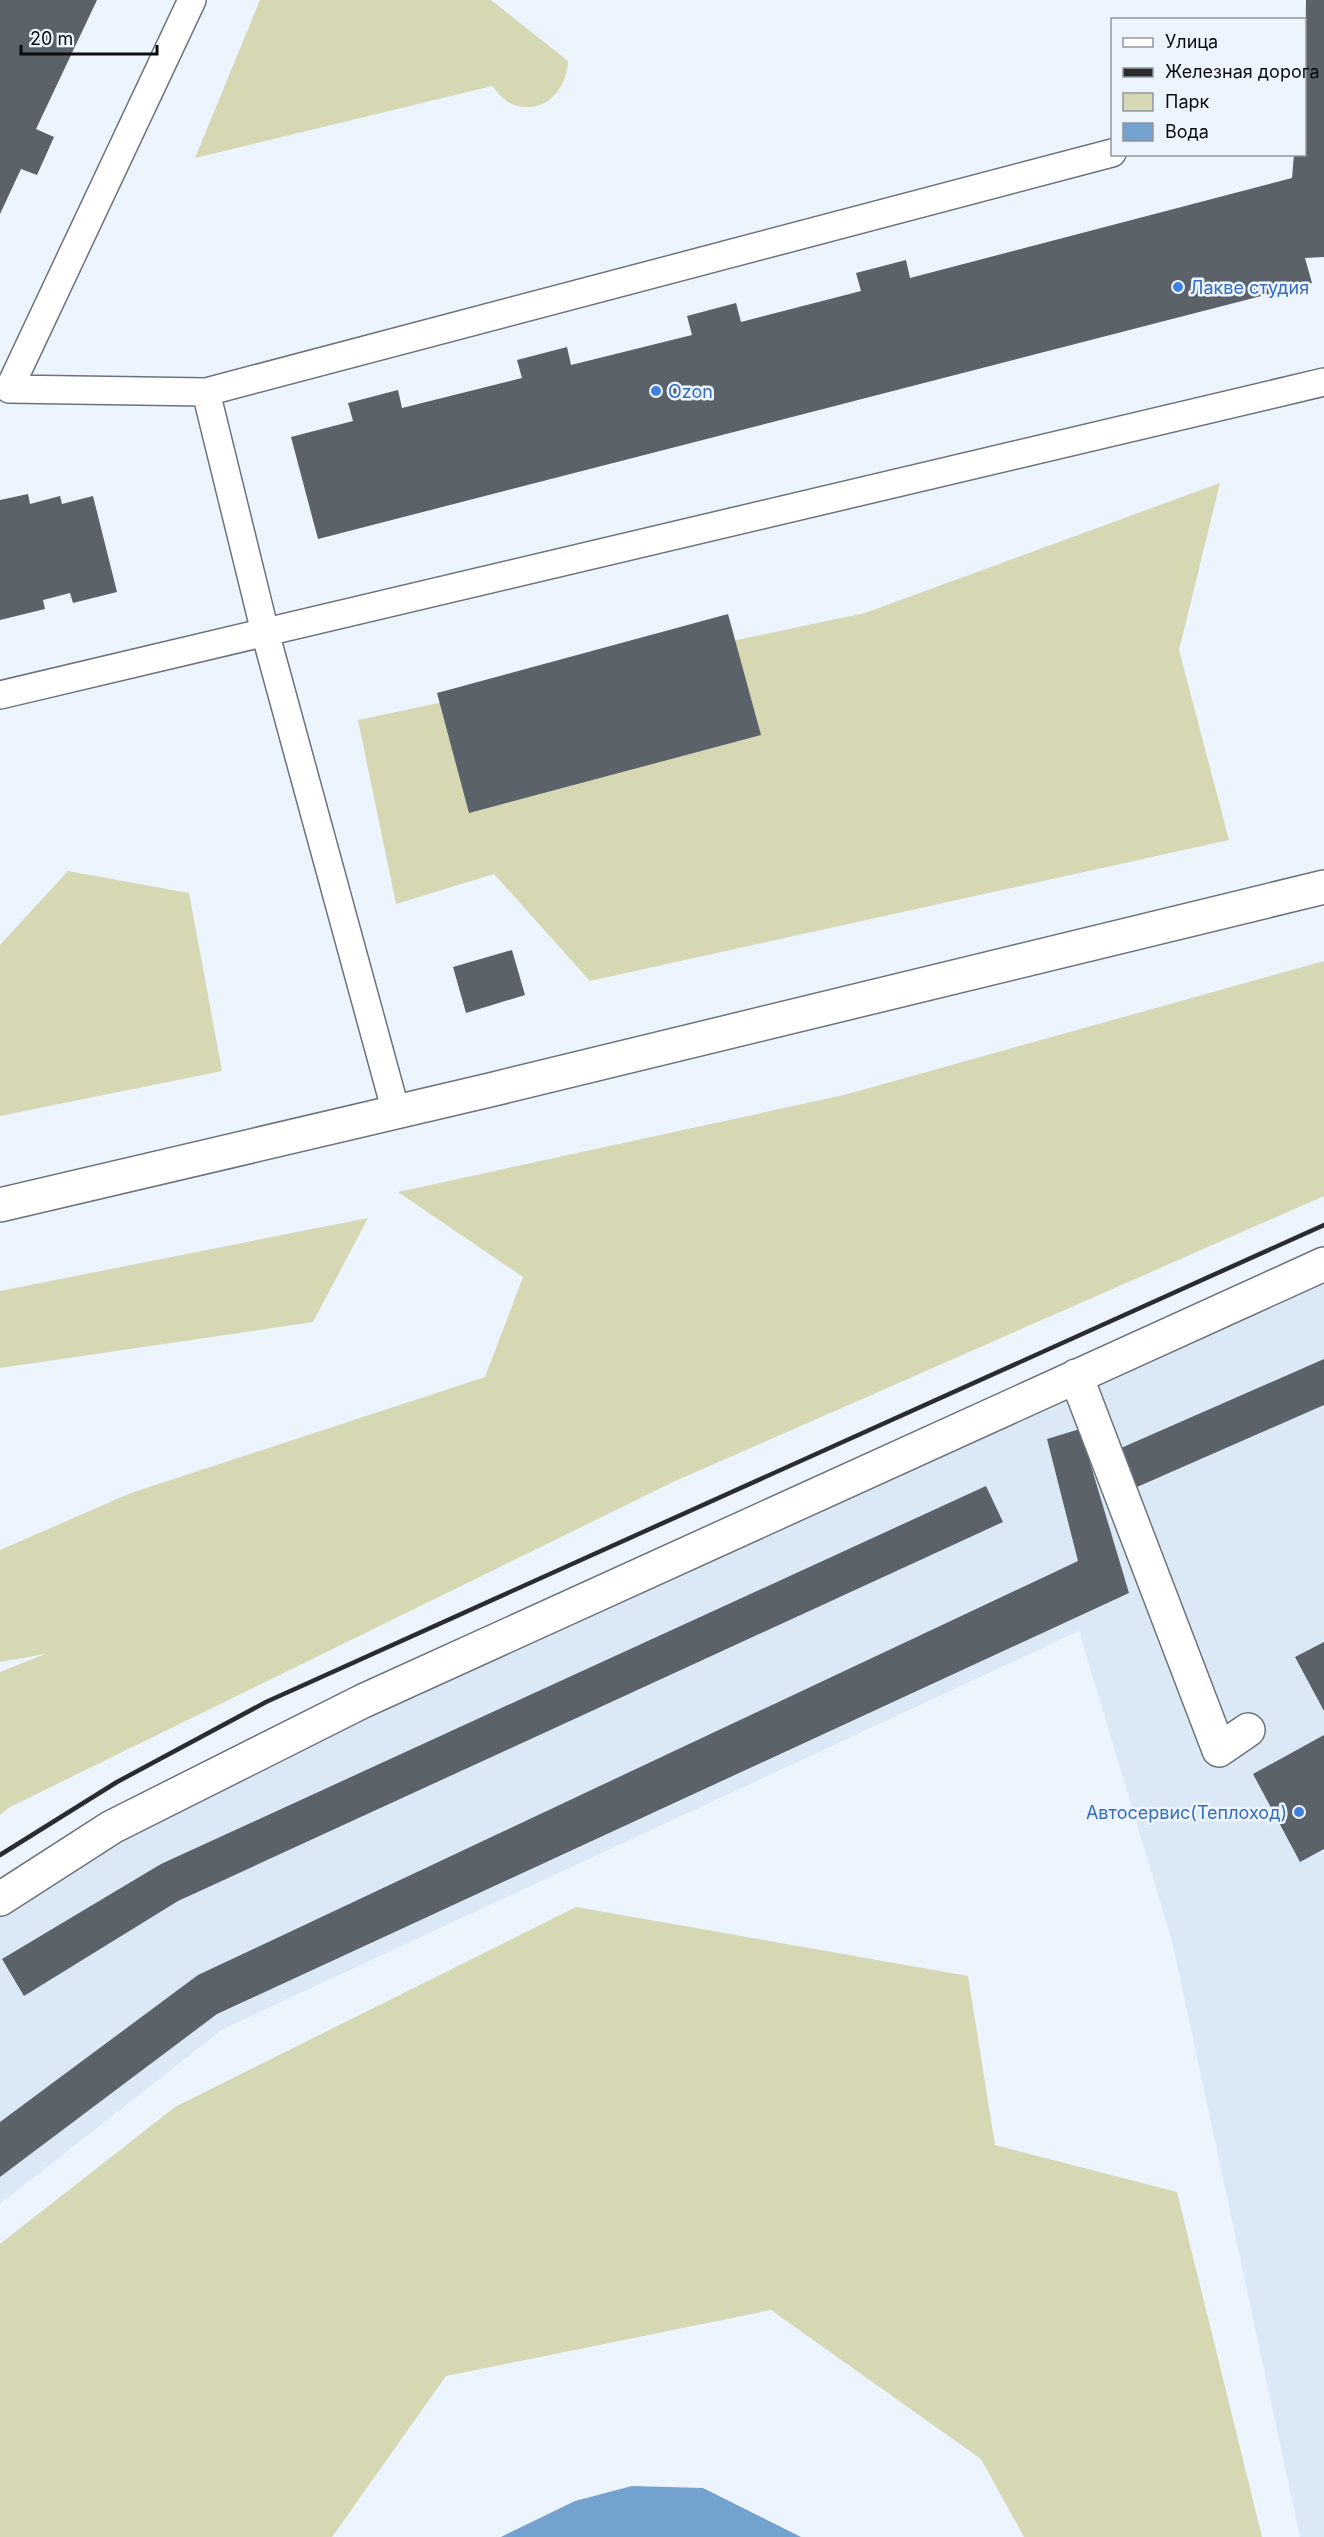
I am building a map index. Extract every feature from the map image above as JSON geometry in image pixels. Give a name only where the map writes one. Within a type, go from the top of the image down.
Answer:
[{"type":"street","points":[[0,1205],[396,1112],[1324,887]]},
{"type":"street","points":[[0,1899],[112,1827],[363,1701],[1324,1264]]},
{"type":"street","points":[[1076,1376],[1219,1750],[1248,1730]]},
{"type":"lane","points":[[192,0],[9,389],[206,393],[1111,154]]},
{"type":"lane","points":[[0,695],[1324,382]]},
{"type":"lane","points":[[206,393],[265,632],[396,1112]]},
{"type":"shaded area","points":[[1324,1264],[1324,2537],[1300,2537],[1172,1941],[1079,1631],[223,2029],[0,2204],[0,1899],[112,1827]]},
{"type":"green space","points":[[260,0],[491,0],[568,61],[567,71],[559,90],[544,103],[535,106],[514,105],[504,99],[492,86],[195,158]]},
{"type":"green space","points":[[1220,483],[1179,650],[1229,840],[590,981],[494,874],[396,904],[358,720],[865,613]]},
{"type":"green space","points":[[68,871],[189,893],[222,1071],[0,1116],[0,945]]},
{"type":"green space","points":[[1324,961],[1324,1196],[673,1482],[10,1807],[0,1815],[0,1672],[45,1654],[0,1662],[0,1550],[131,1493],[485,1377],[523,1277],[398,1192],[844,1095]]},
{"type":"green space","points":[[368,1218],[313,1322],[0,1368],[0,1291]]},
{"type":"green space","points":[[576,1907],[968,1976],[995,2145],[1177,2192],[1262,2537],[1024,2537],[981,2459],[771,2310],[446,2376],[332,2537],[0,2537],[0,2244],[175,2107]]},
{"type":"water","points":[[632,2486],[703,2488],[801,2537],[501,2537],[575,2501]]},
{"type":"building","points":[[0,0],[97,0],[36,129],[54,137],[37,175],[21,169],[0,214]]},
{"type":"building","points":[[1306,0],[1324,0],[1324,257],[1305,258],[1312,283],[318,539],[291,437],[353,421],[348,403],[398,390],[402,408],[522,378],[517,360],[567,347],[571,365],[692,335],[687,316],[736,303],[741,322],[861,291],[856,273],[906,260],[910,278],[1292,178],[1294,156],[1306,156]]},
{"type":"building","points":[[28,494],[30,504],[60,496],[62,504],[93,496],[117,592],[73,603],[70,593],[43,600],[45,609],[0,620],[0,500]]},
{"type":"building","points":[[728,614],[761,735],[469,813],[437,693]]},
{"type":"building","points":[[512,950],[525,995],[466,1013],[453,967]]},
{"type":"building","points":[[1324,1359],[1324,1405],[1137,1487],[1121,1448]]},
{"type":"building","points":[[1080,1429],[1129,1593],[217,2014],[0,2177],[0,2122],[198,1975],[1078,1561],[1047,1439]]},
{"type":"building","points":[[986,1486],[1003,1522],[178,1901],[24,1996],[2,1959],[161,1864]]},
{"type":"building","points":[[1324,1642],[1324,1711],[1295,1657]]},
{"type":"building","name":"Автосервис(Теплоход)","points":[[1324,1735],[1324,1849],[1300,1862],[1253,1774]]},
{"type":"railway","points":[[0,1855],[117,1782],[266,1702],[1324,1225]]},
{"type":"place","name":"Лакве студия","points":[[1178,287]]},
{"type":"place","name":"Ozon","points":[[656,391]]},
{"type":"place","name":"Автосервис(Теплоход)","points":[[1299,1812]]}]
